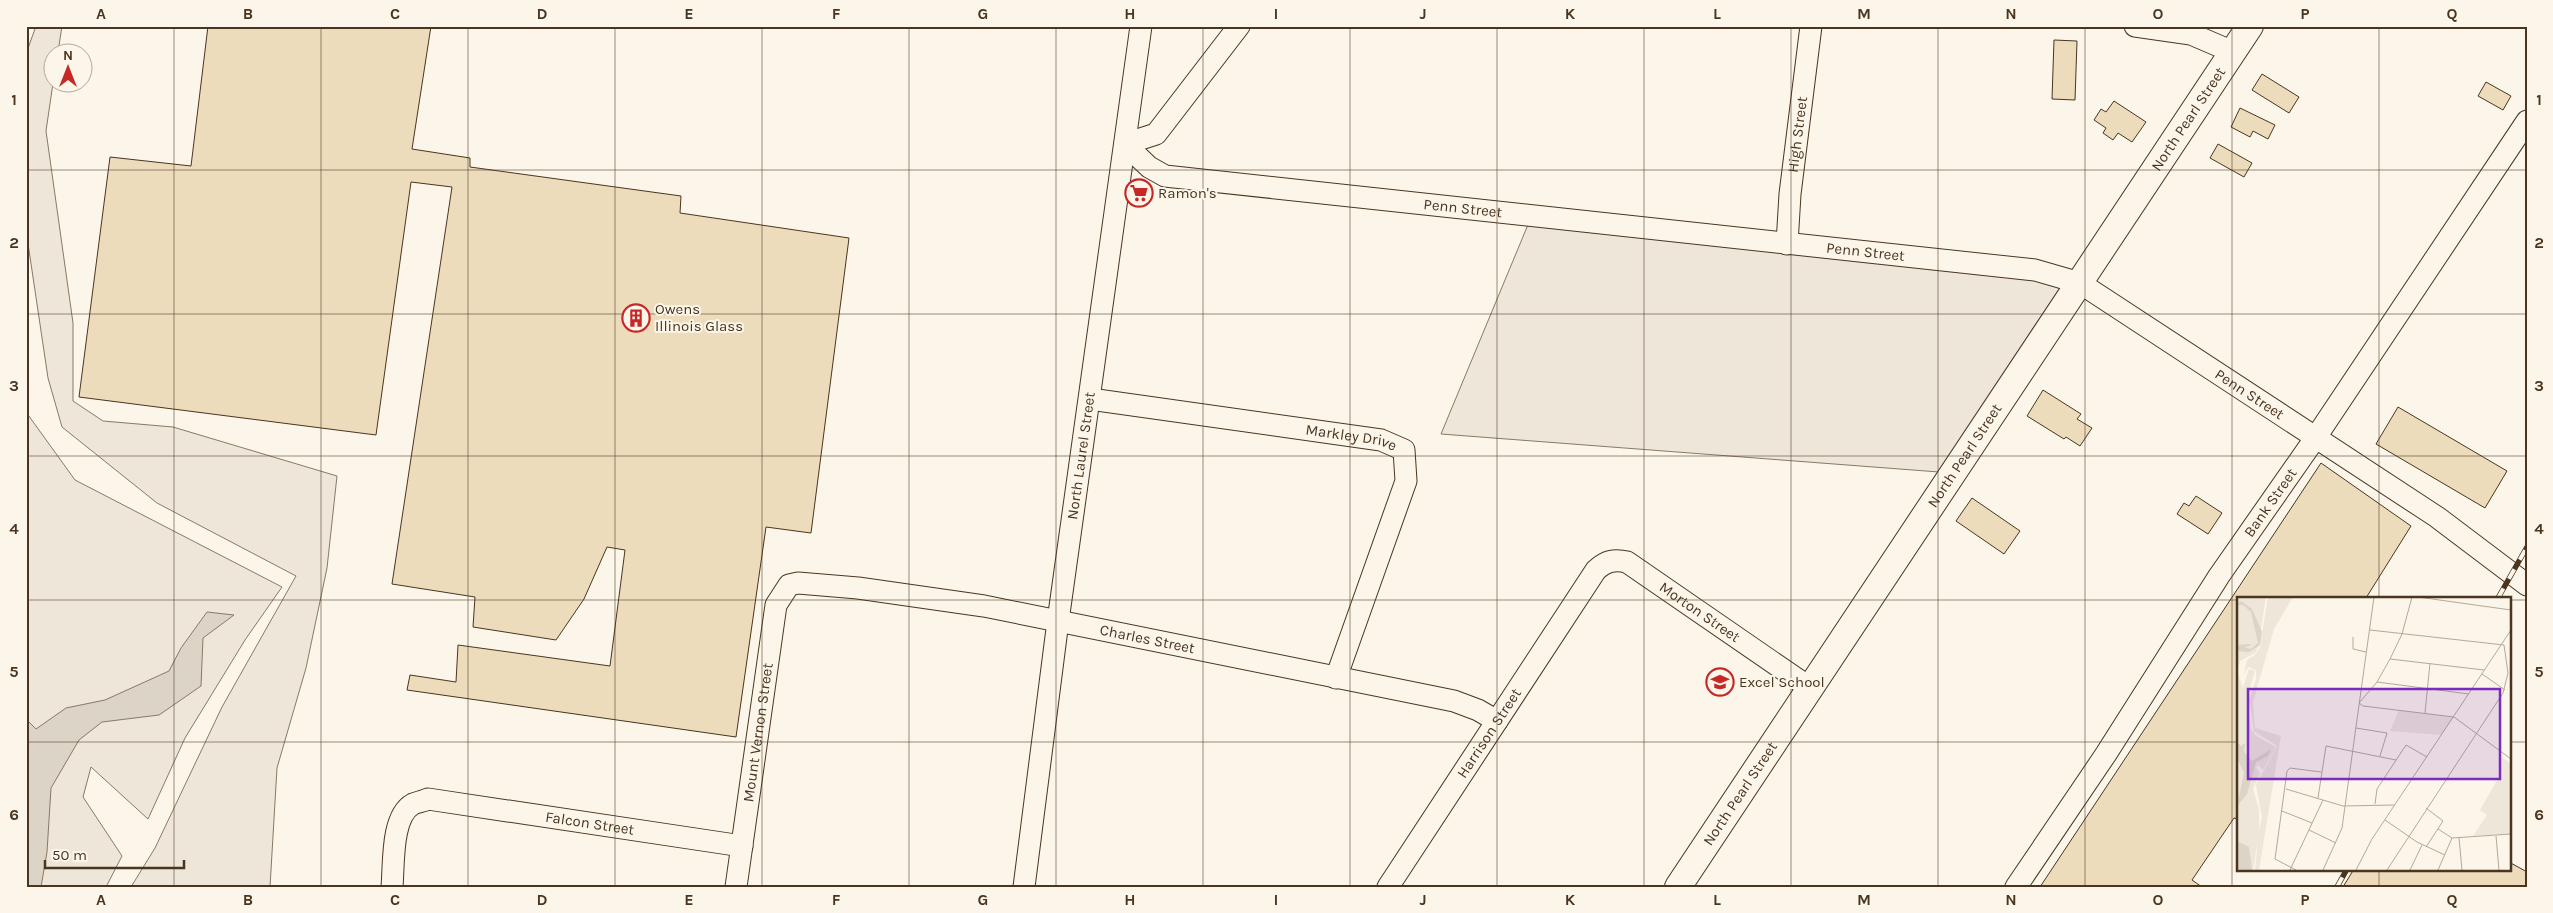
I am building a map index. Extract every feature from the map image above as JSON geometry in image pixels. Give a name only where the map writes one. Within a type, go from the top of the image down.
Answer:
[{"type":"main road","name":"North Pearl Street","points":[[1678,887],[2250,26]]},
{"type":"street","name":"North Laurel Street","points":[[1024,887],[1058,621],[1141,26]]},
{"type":"street","points":[[1125,144],[1156,134],[1199,82],[1239,26]]},
{"type":"street","name":"High Street","points":[[1787,244],[1790,194],[1811,26]]},
{"type":"street","points":[[2134,26],[2191,34],[2233,52]]},
{"type":"street","name":"Bank Street","points":[[2016,887],[2106,754],[2219,576],[2316,437],[2527,121]]},
{"type":"street","name":"Penn Street","points":[[1125,144],[1149,167],[1165,176],[2035,270],[2080,283],[2437,517],[2527,585]]},
{"type":"street","name":"Markley Drive","points":[[1090,400],[1381,440],[1404,450],[1406,481],[1336,678]]},
{"type":"street","name":"Morton Street","points":[[1590,580],[1605,562],[1617,560],[1628,562],[1810,688]]},
{"type":"street","name":"Harrison Street","points":[[1388,887],[1590,580]]},
{"type":"street","name":"Charles Street","points":[[793,584],[875,590],[984,606],[1454,701],[1478,710],[1497,721]]},
{"type":"street","name":"Mount Vernon Street","points":[[736,887],[776,605],[789,585],[793,584]]},
{"type":"street","name":"Falcon Street","points":[[392,887],[397,829],[402,815],[412,805],[428,799],[742,846]]},
{"type":"shaded area","points":[[36,26],[62,26],[60,42],[42,42],[42,92],[52,92],[46,131],[73,323],[73,401],[103,421],[173,427],[337,476],[327,568],[306,668],[277,768],[270,887],[131,887],[155,848],[222,707],[296,576],[157,503],[62,427],[48,378],[26,230],[26,54]]},
{"type":"shaded area","points":[[1532,215],[2080,283],[1952,473],[1441,434]]},
{"type":"shaded area","points":[[26,412],[75,480],[282,587],[245,640],[185,738],[148,819],[91,767],[83,797],[122,856],[106,887],[26,887]]},
{"type":"shaded area","points":[[207,612],[234,615],[203,638],[201,686],[159,715],[102,722],[79,740],[51,788],[47,852],[41,887],[26,887],[26,719],[36,729],[66,708],[105,700],[169,671],[181,648]]},
{"type":"building","name":"Owens Illinois Glass","points":[[208,26],[431,26],[412,149],[470,158],[470,167],[681,196],[680,213],[849,238],[811,533],[766,527],[736,737],[407,690],[410,675],[456,682],[458,645],[610,666],[625,550],[607,547],[584,599],[556,640],[473,627],[475,597],[392,584],[452,187],[411,182],[376,435],[79,397],[110,157],[191,166]]},
{"type":"building","points":[[2054,40],[2077,41],[2075,100],[2052,99]]},
{"type":"building","points":[[2262,74],[2299,97],[2289,113],[2252,90]]},
{"type":"building","points":[[2486,82],[2511,96],[2503,110],[2478,96]]},
{"type":"building","points":[[2114,101],[2146,122],[2132,142],[2118,133],[2113,140],[2103,133],[2106,128],[2094,120],[2101,109],[2106,112]]},
{"type":"building","points":[[2240,108],[2275,125],[2268,139],[2253,131],[2250,137],[2231,127]]},
{"type":"building","points":[[2218,144],[2252,163],[2244,177],[2210,158]]},
{"type":"building","points":[[2043,390],[2081,414],[2077,419],[2092,428],[2080,446],[2066,437],[2064,439],[2027,416]]},
{"type":"building","points":[[2398,407],[2507,471],[2485,508],[2376,444]]},
{"type":"building","points":[[2321,463],[2411,526],[2367,597],[2237,597],[2237,819],[2234,818],[2192,880],[2202,887],[2040,887]]},
{"type":"building","points":[[2196,496],[2222,513],[2208,534],[2177,514],[2184,503],[2189,506]]},
{"type":"building","points":[[1972,498],[2020,531],[2004,554],[1956,521]]},
{"type":"building","points":[[2510,863],[2527,872],[2527,887],[2343,887],[2353,870],[2510,870]]},
{"type":"railway","points":[[2499,597],[2527,547]]},
{"type":"railway","points":[[2337,887],[2346,870]]},
{"type":"place","name":"Ramon's","points":[[1139,193]]},
{"type":"place","name":"Owens Illinois Glass","points":[[636,318]]},
{"type":"place","name":"Excel School","points":[[1720,682]]}]
